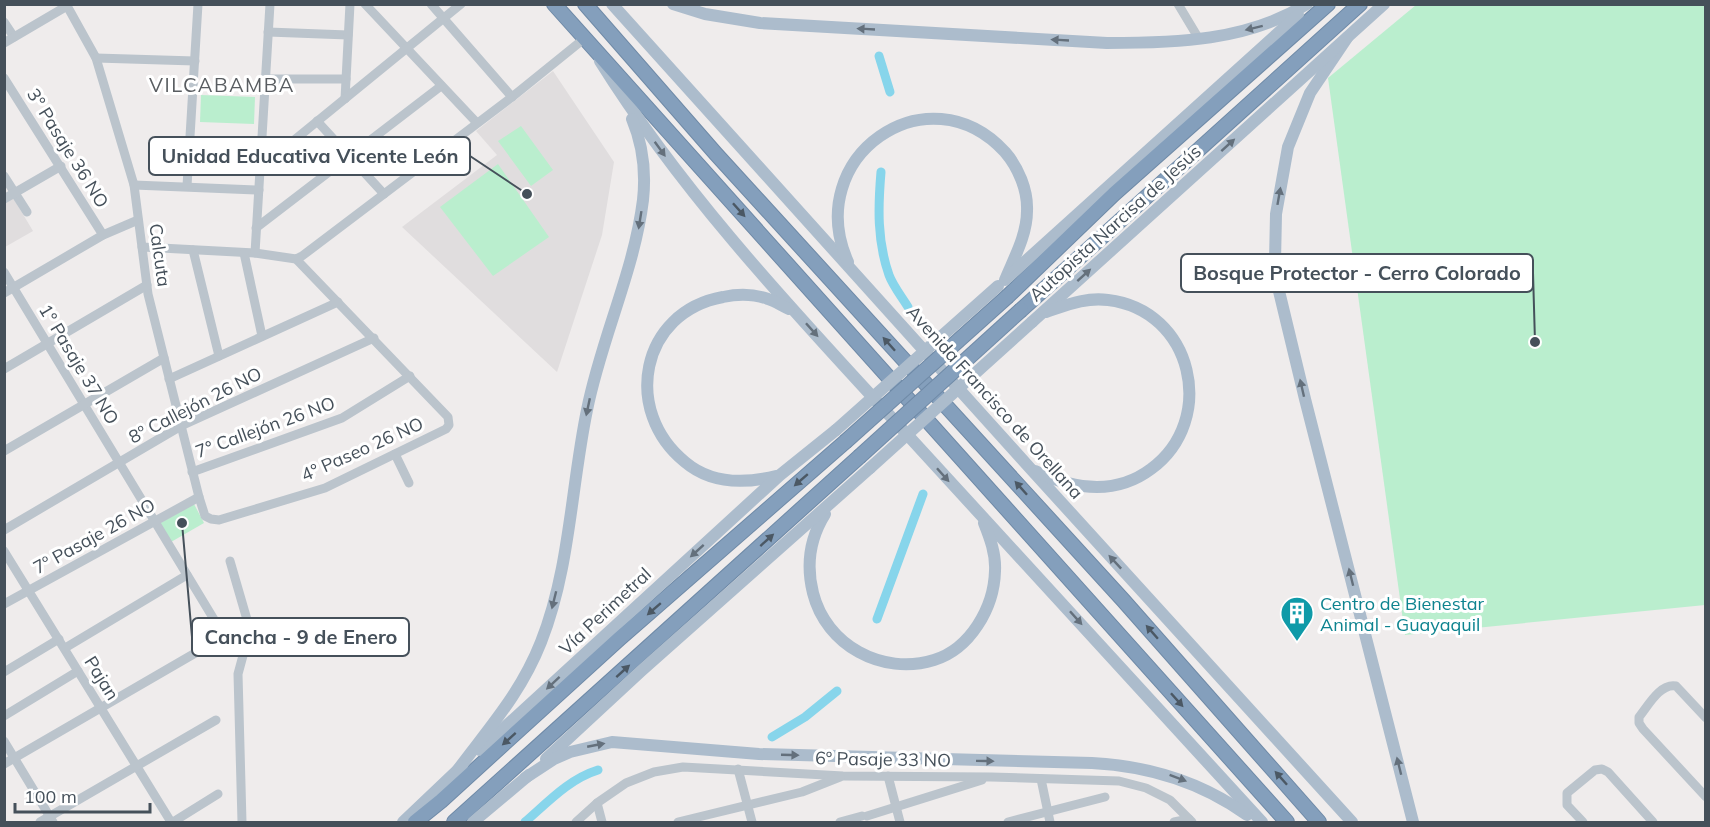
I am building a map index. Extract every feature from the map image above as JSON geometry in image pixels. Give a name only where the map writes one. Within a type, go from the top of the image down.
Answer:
[{"type":"highway","points":[[554,4],[1287,822]]},
{"type":"highway","name":"Avenida Francisco de Orellana","points":[[585,4],[716,154],[1123,600],[1319,822]]},
{"type":"highway","name":"Autopista Narcisa de Jesús","points":[[845,442],[1004,287],[1114,194],[1328,4]]},
{"type":"highway","name":"Autopista Narcisa de Jesús","points":[[454,822],[1360,4]]},
{"type":"highway","name":"Vía Perimetral","points":[[415,822],[450,794],[619,639],[845,442]]},
{"type":"main road","name":"Avenida Francisco de Orellana","points":[[612,4],[1352,822]]},
{"type":"main road","points":[[673,4],[705,14],[760,23],[1107,43],[1199,39],[1266,25],[1308,4]]},
{"type":"main road","name":"Autopista Narcisa de Jesús","points":[[836,430],[1004,287],[1308,4]]},
{"type":"main road","name":"Autopista Narcisa de Jesús","points":[[831,504],[1384,4]]},
{"type":"main road","points":[[585,38],[625,102],[679,176],[796,313],[1260,822]]},
{"type":"main road","points":[[1347,38],[1310,93],[1288,147],[1276,214],[1275,262],[1278,287],[1305,399],[1413,822]]},
{"type":"main road","points":[[457,771],[509,705],[541,642],[553,606],[587,410],[598,362],[640,222],[644,183],[643,157],[641,142],[625,102]]},
{"type":"main road","points":[[853,271],[842,245],[838,212],[840,193],[853,162],[869,145],[894,128],[917,121],[940,120],[966,126],[989,138],[1007,155],[1019,175],[1027,199],[1026,223],[1004,287]]},
{"type":"main road","points":[[780,475],[762,480],[738,482],[714,478],[690,466],[670,449],[656,429],[650,407],[647,381],[652,357],[663,334],[681,314],[700,303],[727,296],[755,296],[769,299],[796,313]]},
{"type":"main road","points":[[1029,467],[1057,481],[1080,487],[1106,488],[1132,481],[1157,465],[1173,448],[1185,425],[1190,400],[1187,369],[1177,346],[1163,327],[1144,312],[1121,302],[1095,299],[1068,304],[1036,319]]},
{"type":"main road","name":"Vía Perimetral","points":[[403,822],[780,475],[836,430]]},
{"type":"main road","points":[[831,504],[818,525],[811,545],[810,579],[816,603],[826,624],[844,643],[866,657],[892,663],[919,663],[944,656],[966,639],[984,616],[996,570],[993,549],[981,516]]},
{"type":"main road","points":[[473,822],[831,504]]},
{"type":"main road","points":[[525,778],[554,759],[570,752],[612,742],[759,754],[1122,765],[1150,769],[1196,785],[1218,795],[1260,822]]},
{"type":"street","points":[[187,186],[198,4]]},
{"type":"street","points":[[255,253],[270,4]]},
{"type":"street","points":[[345,99],[350,4]]},
{"type":"street","points":[[365,4],[477,123]]},
{"type":"street","points":[[430,4],[512,97]]},
{"type":"street","points":[[260,168],[461,4]]},
{"type":"street","points":[[1178,4],[1199,39]]},
{"type":"street","points":[[4,43],[67,5]]},
{"type":"street","name":"Calcuta","points":[[67,5],[96,58],[134,185],[147,285],[198,497],[205,516]]},
{"type":"street","points":[[4,22],[14,37]]},
{"type":"street","points":[[268,32],[348,35]]},
{"type":"street","points":[[142,247],[255,253],[296,259],[512,97],[585,38]]},
{"type":"street","points":[[96,58],[195,61]]},
{"type":"street","name":"3° Pasaje 36 NO","points":[[4,78],[103,235]]},
{"type":"street","points":[[266,79],[346,79]]},
{"type":"street","points":[[256,228],[441,86]]},
{"type":"street","points":[[317,121],[384,194]]},
{"type":"street","points":[[4,198],[60,166]]},
{"type":"street","points":[[4,176],[27,212]]},
{"type":"street","points":[[134,185],[259,190]]},
{"type":"street","points":[[4,293],[103,235],[138,220]]},
{"type":"street","points":[[193,250],[219,356]]},
{"type":"street","points":[[243,253],[262,336]]},
{"type":"street","name":"4° Paseo 26 NO","points":[[205,516],[219,520],[325,488],[446,429],[449,425],[448,417],[296,259]]},
{"type":"street","name":"1° Pasaje 37 NO","points":[[4,272],[218,626],[219,634],[216,641],[101,707]]},
{"type":"street","points":[[4,369],[147,285]]},
{"type":"street","points":[[169,379],[338,302]]},
{"type":"street","name":"8º Callejón 26 NO","points":[[4,530],[181,426],[374,338]]},
{"type":"street","points":[[4,451],[164,358]]},
{"type":"street","name":"7° Callejón 26 NO","points":[[192,472],[342,418],[410,376]]},
{"type":"street","points":[[395,454],[410,483]]},
{"type":"street","name":"7º Pasaje 26 NO","points":[[4,604],[198,497]]},
{"type":"street","name":"Pajan","points":[[4,551],[172,822]]},
{"type":"street","points":[[230,561],[248,622],[248,637],[238,674],[242,822]]},
{"type":"street","points":[[65,648],[187,575]]},
{"type":"street","points":[[4,672],[59,639]]},
{"type":"street","points":[[4,716],[78,671]]},
{"type":"street","points":[[1706,718],[1676,686],[1670,684],[1663,687],[1639,717],[1639,723],[1643,729],[1706,797]]},
{"type":"street","points":[[4,764],[101,707]]},
{"type":"street","points":[[40,822],[51,820],[216,720]]},
{"type":"street","points":[[4,741],[51,820]]},
{"type":"street","name":"6º Pasaje 33 NO","points":[[576,822],[597,803],[626,783],[654,772],[683,767],[843,776],[1119,781],[1146,788],[1170,800],[1191,821]]},
{"type":"street","points":[[738,769],[752,822]]},
{"type":"street","points":[[1583,822],[1567,805],[1567,794],[1595,770],[1602,769],[1608,772],[1653,822]]},
{"type":"street","points":[[678,822],[802,792],[843,776]]},
{"type":"street","points":[[888,776],[900,822]]},
{"type":"street","points":[[840,822],[991,777]]},
{"type":"street","points":[[1041,779],[1048,818]]},
{"type":"street","points":[[172,822],[218,794]]},
{"type":"street","points":[[1008,822],[1048,818],[1105,797]]},
{"type":"street","points":[[597,803],[602,822]]},
{"type":"street","points":[[1174,822],[1191,821]]},
{"type":"shaded area","points":[[553,71],[614,162],[602,235],[557,372],[402,227],[497,155],[476,131]]},
{"type":"shaded area","points":[[12,196],[33,231],[5,247],[4,201]]},
{"type":"green space","points":[[1416,5],[1705,5],[1705,605],[1405,635],[1328,78]]},
{"type":"green space","points":[[201,95],[255,97],[254,124],[200,122]]},
{"type":"green space","points":[[521,126],[553,170],[531,186],[498,141]]},
{"type":"green space","points":[[498,164],[549,237],[493,276],[440,207]]},
{"type":"green space","points":[[194,504],[204,523],[171,542],[160,523]]},
{"type":"waterway","points":[[879,56],[890,92]]},
{"type":"waterway","points":[[881,172],[879,211],[882,249],[891,279],[908,307]]},
{"type":"waterway","points":[[877,619],[923,494]]},
{"type":"waterway","points":[[772,737],[805,717],[837,691]]},
{"type":"waterway","points":[[525,822],[568,785],[598,770]]},
{"type":"place","name":"Unidad Educativa Vicente León","points":[[527,194]]},
{"type":"place","name":"Bosque Protector - Cerro Colorado","points":[[1535,342]]},
{"type":"place","name":"Cancha - 9 de Enero","points":[[182,523]]},
{"type":"place","name":"Centro de Bienestar Animal - Guayaquil","points":[[1297,642]]},
{"type":"district","name":"VILCABAMBA","points":[[222,84]]}]
